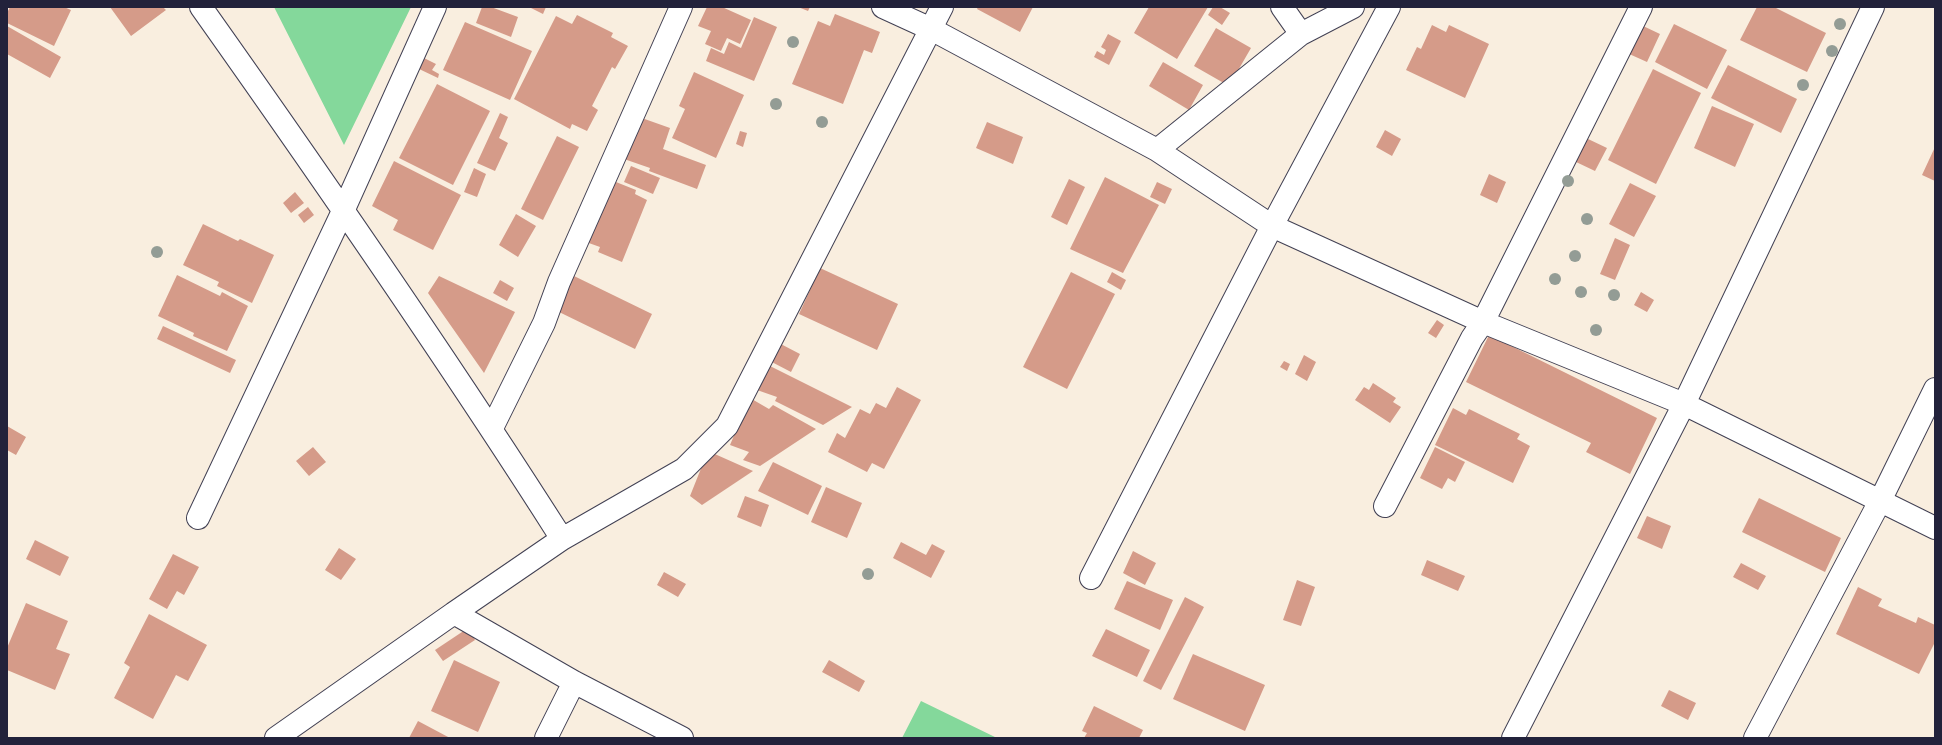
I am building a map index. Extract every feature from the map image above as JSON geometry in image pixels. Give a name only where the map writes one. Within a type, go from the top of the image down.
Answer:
[{"type":"street","points":[[201,7],[344,209],[492,428],[562,539]]},
{"type":"street","points":[[198,518],[344,209],[434,7]]},
{"type":"street","points":[[492,428],[544,323],[559,282],[681,7]]},
{"type":"street","points":[[883,7],[931,29],[1157,150],[1272,226],[1483,322],[1684,404],[1935,528]]},
{"type":"street","points":[[276,738],[562,539],[684,469],[727,426],[942,7]]},
{"type":"street","points":[[1282,7],[1301,34]]},
{"type":"street","points":[[1157,150],[1301,34],[1353,7]]},
{"type":"street","points":[[1090,578],[1272,226],[1389,7]]},
{"type":"street","points":[[1385,506],[1472,338],[1483,322],[1641,7]]},
{"type":"street","points":[[1513,738],[1684,404],[1873,7]]},
{"type":"street","points":[[1755,738],[1880,501],[1935,389]]},
{"type":"street","points":[[454,613],[574,682],[682,738]]},
{"type":"street","points":[[546,738],[574,682]]},
{"type":"green space","points":[[274,7],[411,7],[344,145]]},
{"type":"green space","points":[[921,701],[997,738],[902,738]]},
{"type":"building","points":[[10,7],[64,7],[71,10],[54,46],[7,23],[7,13]]},
{"type":"building","points":[[110,7],[163,7],[166,10],[131,36]]},
{"type":"building","points":[[482,7],[491,7],[518,17],[511,37],[476,23]]},
{"type":"building","points":[[529,7],[546,7],[543,14]]},
{"type":"building","points":[[707,7],[722,7],[751,20],[740,44],[727,38],[721,51],[705,44],[711,31],[698,26]]},
{"type":"building","points":[[798,7],[810,7],[808,11]]},
{"type":"building","points":[[978,7],[1033,7],[1020,32],[977,9]]},
{"type":"building","points":[[1149,7],[1208,7],[1177,59],[1134,33]]},
{"type":"building","points":[[1213,7],[1220,7],[1230,13],[1222,25],[1208,15]]},
{"type":"building","points":[[1757,7],[1774,7],[1826,33],[1807,72],[1740,40]]},
{"type":"building","points":[[835,14],[880,32],[872,53],[864,50],[843,104],[792,84],[818,21],[830,26]]},
{"type":"building","points":[[577,15],[613,33],[611,37],[628,46],[615,69],[612,67],[592,106],[598,110],[587,131],[572,124],[570,129],[514,99],[556,16],[572,24]]},
{"type":"building","points":[[754,17],[777,27],[754,81],[706,61],[711,48],[724,54],[729,42],[741,48]]},
{"type":"building","points":[[465,22],[532,51],[510,100],[443,70]]},
{"type":"building","points":[[1674,24],[1727,50],[1707,89],[1655,62]]},
{"type":"building","points":[[1432,25],[1446,32],[1449,25],[1489,44],[1465,98],[1406,70],[1417,47],[1421,49]]},
{"type":"building","points":[[1641,25],[1660,34],[1647,62],[1627,53]]},
{"type":"building","points":[[7,26],[61,57],[50,78],[7,54]]},
{"type":"building","points":[[1216,28],[1251,48],[1229,86],[1194,66]]},
{"type":"building","points":[[1108,34],[1121,41],[1109,65],[1094,57],[1097,51],[1104,55],[1106,50],[1101,47]]},
{"type":"building","points":[[422,57],[436,64],[432,70],[439,74],[438,78],[417,68]]},
{"type":"building","points":[[1163,62],[1203,85],[1189,110],[1149,86]]},
{"type":"building","points":[[1728,65],[1797,99],[1781,133],[1711,98]]},
{"type":"building","points":[[1653,69],[1701,93],[1656,184],[1608,160]]},
{"type":"building","points":[[694,72],[744,95],[716,158],[672,138],[685,109],[679,106]]},
{"type":"building","points":[[437,84],[490,111],[453,185],[399,158]]},
{"type":"building","points":[[1712,106],[1754,124],[1735,167],[1694,148]]},
{"type":"building","points":[[500,113],[508,117],[499,138],[508,143],[495,171],[477,163]]},
{"type":"building","points":[[639,117],[670,128],[663,149],[706,165],[697,189],[649,171],[650,168],[624,159]]},
{"type":"building","points":[[987,122],[1023,137],[1013,164],[976,148]]},
{"type":"building","points":[[1385,130],[1401,139],[1392,156],[1376,147]]},
{"type":"building","points":[[740,131],[747,133],[743,147],[736,144]]},
{"type":"building","points":[[557,136],[579,147],[543,220],[521,209]]},
{"type":"building","points":[[1586,138],[1607,148],[1595,171],[1574,161]]},
{"type":"building","points":[[1935,147],[1935,181],[1922,175]]},
{"type":"building","points":[[394,161],[461,195],[433,250],[393,230],[398,220],[372,206]]},
{"type":"building","points":[[631,166],[660,178],[653,194],[624,182]]},
{"type":"building","points":[[474,168],[486,174],[477,197],[464,192]]},
{"type":"building","points":[[1489,174],[1506,182],[1497,203],[1480,195]]},
{"type":"building","points":[[1105,177],[1159,205],[1123,273],[1070,249]]},
{"type":"building","points":[[1069,179],[1085,187],[1067,225],[1051,217]]},
{"type":"building","points":[[611,180],[636,190],[635,194],[647,200],[622,262],[598,252],[600,247],[586,242]]},
{"type":"building","points":[[1157,182],[1172,189],[1165,204],[1150,197]]},
{"type":"building","points":[[1630,183],[1656,196],[1634,237],[1609,224]]},
{"type":"building","points":[[295,192],[304,203],[291,213],[283,203]]},
{"type":"building","points":[[308,207],[314,215],[304,223],[298,215]]},
{"type":"building","points":[[516,214],[536,226],[518,257],[499,245]]},
{"type":"building","points":[[203,224],[238,241],[240,239],[274,255],[252,303],[217,286],[219,282],[183,265]]},
{"type":"building","points":[[1615,238],[1630,245],[1615,280],[1600,274]]},
{"type":"building","points":[[820,268],[898,304],[877,350],[799,314]]},
{"type":"building","points":[[1071,272],[1115,294],[1067,389],[1023,367]]},
{"type":"building","points":[[1112,272],[1126,280],[1121,290],[1107,282]]},
{"type":"building","points":[[177,275],[220,296],[222,292],[248,306],[227,351],[193,336],[194,333],[158,316]]},
{"type":"building","points":[[439,276],[515,312],[484,373],[428,293]]},
{"type":"building","points":[[574,276],[652,314],[635,349],[557,311]]},
{"type":"building","points":[[500,280],[514,288],[507,301],[493,293]]},
{"type":"building","points":[[1641,292],[1654,300],[1647,312],[1634,305]]},
{"type":"building","points":[[1437,320],[1444,325],[1436,338],[1428,333]]},
{"type":"building","points":[[163,326],[236,360],[230,373],[157,339]]},
{"type":"building","points":[[1489,335],[1657,418],[1630,474],[1586,452],[1591,443],[1466,382]]},
{"type":"building","points":[[775,341],[800,354],[791,372],[766,359]]},
{"type":"building","points":[[1304,355],[1316,362],[1307,381],[1295,374]]},
{"type":"building","points":[[1284,361],[1290,364],[1287,371],[1280,367]]},
{"type":"building","points":[[766,364],[852,407],[823,425],[775,401],[777,397],[757,390]]},
{"type":"building","points":[[1373,383],[1396,398],[1393,402],[1401,407],[1390,423],[1355,400],[1364,387],[1369,390]]},
{"type":"building","points":[[897,387],[921,400],[884,469],[872,463],[867,472],[828,452],[837,433],[845,438],[860,409],[870,414],[876,403],[886,408]]},
{"type":"building","points":[[750,398],[769,409],[773,405],[816,429],[760,466],[743,460],[749,452],[730,445]]},
{"type":"building","points":[[1453,408],[1466,415],[1469,409],[1520,434],[1517,439],[1530,446],[1513,483],[1435,445]]},
{"type":"building","points":[[7,426],[26,437],[16,455],[7,450]]},
{"type":"building","points":[[313,447],[326,462],[309,476],[296,461]]},
{"type":"building","points":[[1435,447],[1465,462],[1455,482],[1448,478],[1442,489],[1420,478]]},
{"type":"building","points":[[708,451],[753,471],[702,505],[690,496]]},
{"type":"building","points":[[773,462],[822,486],[808,515],[758,491]]},
{"type":"building","points":[[826,487],[862,503],[847,538],[811,522]]},
{"type":"building","points":[[745,496],[769,505],[761,527],[737,517]]},
{"type":"building","points":[[1759,498],[1841,538],[1825,572],[1742,532]]},
{"type":"building","points":[[1647,516],[1671,526],[1662,549],[1637,538]]},
{"type":"building","points":[[35,540],[69,557],[60,576],[26,559]]},
{"type":"building","points":[[901,542],[926,555],[932,544],[945,551],[931,578],[893,558]]},
{"type":"building","points":[[339,548],[356,559],[341,580],[325,570]]},
{"type":"building","points":[[1133,551],[1156,563],[1145,585],[1123,573]]},
{"type":"building","points":[[173,554],[199,567],[184,595],[177,591],[167,609],[149,599]]},
{"type":"building","points":[[1427,560],[1465,576],[1458,591],[1421,575]]},
{"type":"building","points":[[1741,563],[1766,576],[1758,590],[1733,577]]},
{"type":"building","points":[[664,572],[686,584],[678,597],[657,585]]},
{"type":"building","points":[[1297,580],[1315,587],[1301,626],[1283,620]]},
{"type":"building","points":[[1127,581],[1173,600],[1160,630],[1114,609]]},
{"type":"building","points":[[1858,587],[1882,599],[1878,606],[1916,623],[1918,617],[1935,625],[1935,642],[1919,674],[1836,634]]},
{"type":"building","points":[[1185,597],[1204,607],[1161,690],[1143,681]]},
{"type":"building","points":[[26,603],[68,621],[56,649],[70,654],[55,690],[7,670],[7,648]]},
{"type":"building","points":[[149,614],[207,645],[188,681],[176,675],[153,719],[114,698],[130,667],[124,663]]},
{"type":"building","points":[[468,628],[475,640],[443,661],[435,650]]},
{"type":"building","points":[[1106,629],[1150,650],[1137,677],[1092,656]]},
{"type":"building","points":[[1193,654],[1265,685],[1245,731],[1173,699]]},
{"type":"building","points":[[454,660],[500,682],[478,732],[431,711]]},
{"type":"building","points":[[829,660],[865,681],[859,692],[822,672]]},
{"type":"building","points":[[1669,690],[1696,703],[1688,720],[1661,706]]},
{"type":"building","points":[[1094,706],[1143,730],[1139,738],[1084,738],[1087,733],[1082,731]]},
{"type":"building","points":[[418,721],[450,738],[409,738]]}]
